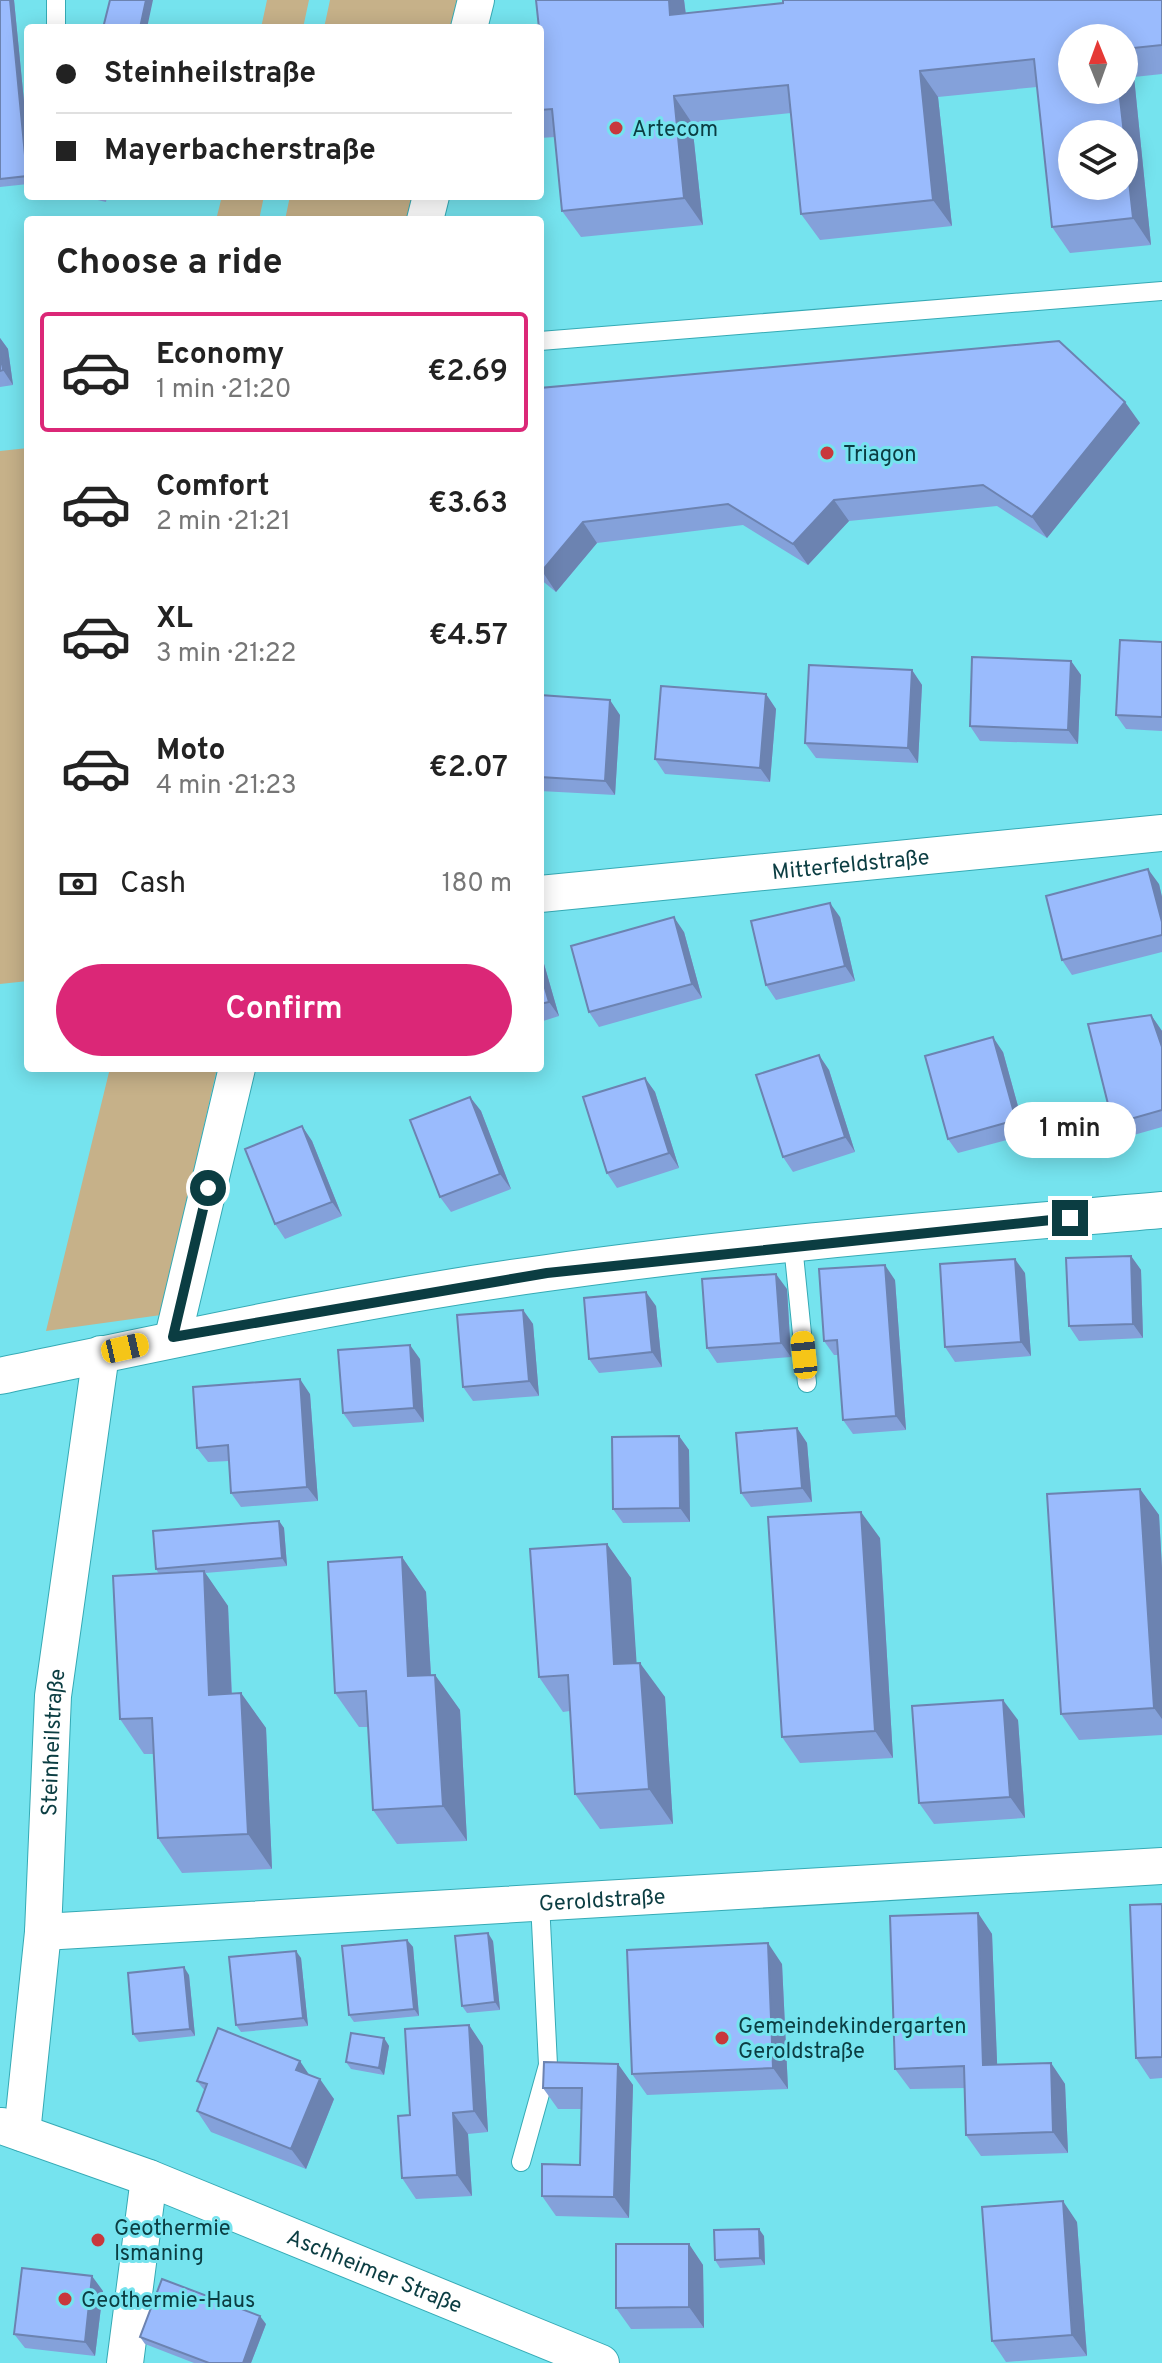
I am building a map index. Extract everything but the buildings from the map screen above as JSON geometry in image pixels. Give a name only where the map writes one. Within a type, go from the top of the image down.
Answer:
[{"type":"street","points":[[470,24],[476,0]]},
{"type":"street","name":"Mitterfeldstraße","points":[[544,894],[1162,833]]},
{"type":"street","points":[[173,1337],[236,1072]]},
{"type":"street","points":[[0,1376],[173,1337],[547,1273],[793,1245],[1162,1210]]},
{"type":"street","name":"Steinheilstraße","points":[[11,2129],[43,1932],[53,1696],[101,1354]]},
{"type":"street","name":"Geroldstraße","points":[[43,1932],[1162,1866]]},
{"type":"street","name":"Aschheimer Straße","points":[[11,2129],[149,2178],[601,2363]]},
{"type":"street","points":[[125,2363],[149,2178]]},
{"type":"lane","points":[[56,0],[56,24]]},
{"type":"lane","points":[[544,341],[1162,291]]},
{"type":"lane","points":[[793,1245],[807,1383]]},
{"type":"lane","points":[[521,2162],[548,2065],[540,1902]]},
{"type":"shaded area","points":[[267,0],[309,0],[304,24],[262,24]]},
{"type":"shaded area","points":[[330,0],[461,0],[455,24],[325,24]]},
{"type":"shaded area","points":[[221,200],[263,200],[260,216],[217,216]]},
{"type":"shaded area","points":[[289,200],[415,200],[411,216],[286,216]]},
{"type":"shaded area","points":[[24,448],[24,981],[0,984],[0,451]]},
{"type":"shaded area","points":[[109,1072],[216,1072],[161,1315],[46,1331]]},
{"type":"place","name":"Artecom","points":[[616,128]]},
{"type":"place","name":"Triagon","points":[[827,453]]},
{"type":"place","name":"Gemeindekindergarten Geroldstraße","points":[[722,2038]]},
{"type":"place","name":"Geothermie Ismaning","points":[[98,2240]]},
{"type":"place","name":"Geothermie-Haus","points":[[65,2299]]},
{"type":"route","points":[[208,1188],[173,1337],[547,1273],[881,1235],[1070,1218]]}]
